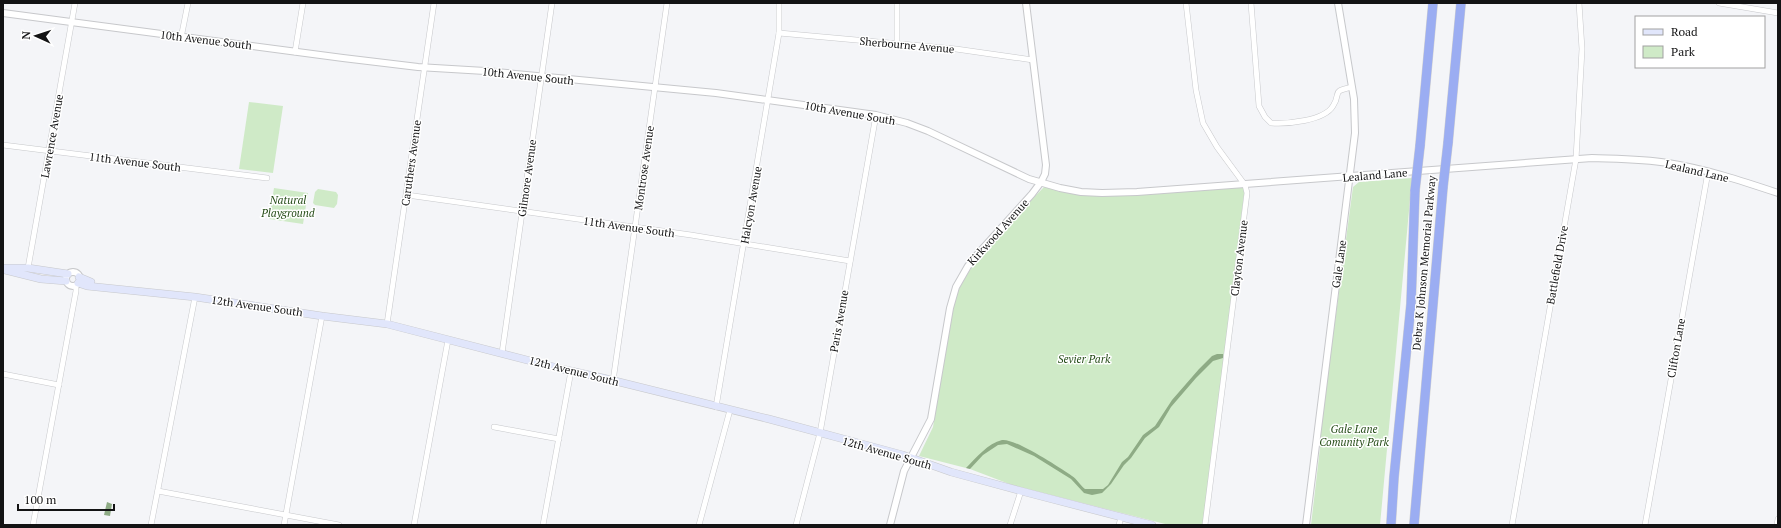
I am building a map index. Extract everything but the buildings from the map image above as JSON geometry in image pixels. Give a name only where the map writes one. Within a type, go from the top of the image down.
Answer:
[{"type":"highway","name":"Debra K Johnson Memorial Parkway","points":[[1391,525],[1394,477],[1411,304],[1415,190],[1433,3]]},
{"type":"highway","name":"Debra K Johnson Memorial Parkway","points":[[1414,525],[1443,188],[1461,3]]},
{"type":"main road","points":[[3,268],[28,268],[67,278]]},
{"type":"main road","points":[[3,268],[41,279],[67,278]]},
{"type":"main road","name":"12th Avenue South","points":[[78,282],[86,281],[118,288],[195,297],[387,324],[730,410],[910,458],[951,472],[1152,525]]},
{"type":"street","name":"Lawrence Avenue","points":[[28,268],[50,152],[75,3]]},
{"type":"street","points":[[181,38],[188,3]]},
{"type":"street","points":[[296,52],[303,3]]},
{"type":"street","name":"Caruthers Avenue","points":[[387,324],[434,3]]},
{"type":"street","name":"Gilmore Avenue","points":[[502,353],[552,3]]},
{"type":"street","name":"Montrose Avenue","points":[[613,381],[636,229],[667,3]]},
{"type":"street","name":"Halcyon Avenue","points":[[716,407],[769,101],[779,33],[779,3]]},
{"type":"street","points":[[897,3],[897,44]]},
{"type":"street","name":"Kirkwood Avenue","points":[[890,525],[904,471],[931,419],[950,308],[958,283],[976,256],[1041,182],[1045,174],[1045,159],[1026,3]]},
{"type":"street","points":[[1186,3],[1196,90],[1203,122],[1217,148],[1245,185]]},
{"type":"street","points":[[1251,3],[1259,106],[1265,117],[1271,123],[1310,120],[1324,115],[1333,106],[1337,92],[1352,87]]},
{"type":"street","name":"Gale Lane","points":[[1306,525],[1321,394],[1351,177],[1355,133],[1354,99],[1338,3]]},
{"type":"street","name":"Battlefield Drive","points":[[1512,525],[1576,159],[1582,49],[1579,3]]},
{"type":"street","points":[[1719,3],[1778,13]]},
{"type":"street","name":"10th Avenue South","points":[[3,13],[181,38],[424,67],[716,93],[876,115],[907,123],[928,131],[1029,179],[1041,182]]},
{"type":"street","name":"Sherbourne Avenue","points":[[779,33],[956,49],[1033,60]]},
{"type":"street","name":"Paris Avenue","points":[[796,525],[820,434],[876,115]]},
{"type":"street","name":"11th Avenue South","points":[[3,145],[267,178]]},
{"type":"street","name":"Lealand Lane","points":[[1041,182],[1073,190],[1102,193],[1245,185],[1576,159],[1642,160],[1669,164],[1708,172],[1778,193]]},
{"type":"street","name":"Clifton Lane","points":[[1645,525],[1708,172]]},
{"type":"street","name":"Clayton Avenue","points":[[1205,525],[1247,193],[1245,185]]},
{"type":"street","name":"11th Avenue South","points":[[407,195],[636,229],[691,235],[850,261]]},
{"type":"street","points":[[33,525],[78,282],[76,273],[67,278],[70,285],[78,282]]},
{"type":"street","points":[[151,525],[195,297]]},
{"type":"street","points":[[284,525],[322,316]]},
{"type":"street","points":[[414,525],[448,340]]},
{"type":"street","points":[[543,525],[571,371]]},
{"type":"street","points":[[3,374],[59,385]]},
{"type":"street","points":[[699,525],[730,410]]},
{"type":"street","points":[[494,427],[559,438]]},
{"type":"street","points":[[158,491],[339,525]]},
{"type":"street","points":[[1010,525],[1021,491]]},
{"type":"street","points":[[1119,525],[1121,517]]},
{"type":"street","points":[[1777,525],[1778,519]]},
{"type":"green space","points":[[249,102],[283,106],[273,173],[239,169]]},
{"type":"green space","name":"Gale Lane Comunity Park","points":[[1412,178],[1380,525],[1311,525],[1320,448],[1320,433],[1353,187],[1359,182]]},
{"type":"green space","name":"Sevier Park","points":[[1044,187],[1073,194],[1125,196],[1245,187],[1203,525],[1169,525],[1012,485],[970,469],[919,456],[933,427],[955,299],[962,283],[982,253]]},
{"type":"green space","name":"Natural Playground","points":[[274,188],[308,193],[303,224],[269,219]]},
{"type":"green space","points":[[318,189],[336,192],[338,195],[337,204],[334,208],[315,205],[313,203],[315,192]]},
{"type":"shaded area","points":[[1223,354],[1223,358],[1213,361],[1196,378],[1171,407],[1159,427],[1145,438],[1111,484],[1102,493],[1092,495],[1084,493],[1071,479],[1034,456],[1007,444],[998,445],[983,455],[970,469],[966,468],[982,451],[992,444],[1002,440],[1027,448],[1074,477],[1085,489],[1103,489],[1108,485],[1122,462],[1128,457],[1143,435],[1155,426],[1172,400],[1199,369],[1212,356]]},
{"type":"shaded area","points":[[107,502],[112,504],[110,516],[104,515]]}]
